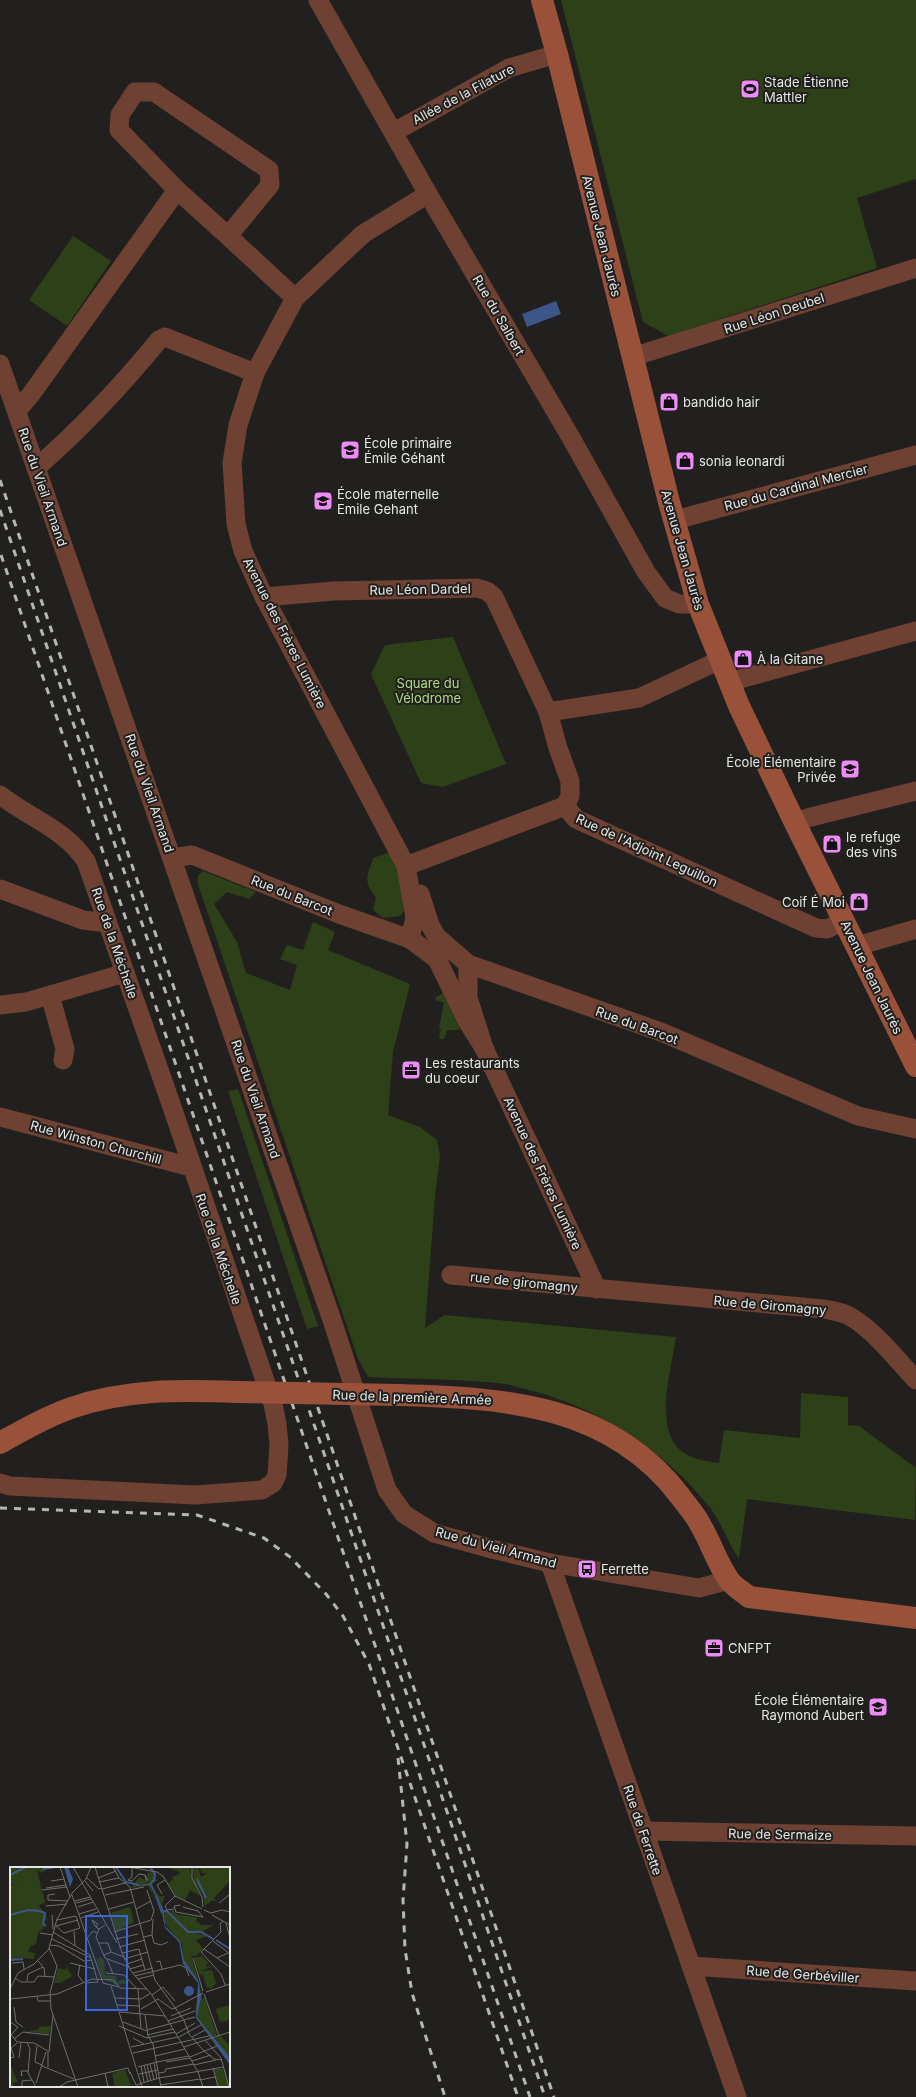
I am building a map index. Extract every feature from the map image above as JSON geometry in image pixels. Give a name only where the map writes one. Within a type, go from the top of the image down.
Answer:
[{"type":"main road","name":"Avenue Jean Jaurès","points":[[542,0],[557,54],[632,357],[698,604],[729,682],[796,825],[914,1060]]},
{"type":"main road","name":"Rue de la première Armée","points":[[0,1443],[33,1424],[70,1408],[93,1401],[141,1392],[182,1390],[473,1397],[532,1406],[596,1427],[639,1455],[668,1480],[700,1524],[729,1580],[749,1597],[916,1618]]},
{"type":"street","name":"Rue du Salbert","points":[[318,0],[428,194],[570,436],[646,572],[665,598],[679,604],[698,604]]},
{"type":"street","name":"Allée de la Filature","points":[[394,132],[509,68],[557,54]]},
{"type":"street","points":[[228,236],[270,185],[269,170],[154,92],[136,92],[120,115],[119,130],[178,190],[295,298]]},
{"type":"street","points":[[17,411],[32,393],[178,190]]},
{"type":"street","name":"Avenue des Frères Lumière","points":[[410,939],[415,917],[406,866],[264,597],[243,551],[236,524],[232,463],[238,425],[254,373],[295,298],[364,234],[428,194]]},
{"type":"street","name":"Rue Léon Deubel","points":[[632,357],[916,268]]},
{"type":"street","points":[[36,468],[130,375],[159,340],[165,337],[254,373]]},
{"type":"street","name":"Rue du Vieil Armand","points":[[0,364],[331,1316],[387,1490],[404,1514],[434,1533],[550,1564],[699,1588],[729,1580]]},
{"type":"street","name":"Rue du Cardinal Mercier","points":[[675,520],[916,455]]},
{"type":"street","name":"Rue Léon Dardel","points":[[264,597],[334,591],[477,588],[487,591],[494,597],[548,712],[558,748],[570,781],[570,796],[565,806]]},
{"type":"street","points":[[729,682],[916,631]]},
{"type":"street","points":[[548,712],[639,698],[720,660]]},
{"type":"street","points":[[796,825],[807,818],[916,791]]},
{"type":"street","name":"Rue de la Méchelle","points":[[0,795],[52,828],[79,850],[86,861],[272,1404],[277,1424],[279,1445],[277,1475],[273,1483],[262,1490],[196,1495],[10,1486],[0,1483]]},
{"type":"street","name":"Rue de l'Adjoint Leguillon","points":[[406,866],[565,806],[576,819],[816,928],[827,929],[844,921]]},
{"type":"street","name":"Rue du Barcot","points":[[173,858],[192,855],[338,914],[410,939],[437,959],[445,971],[467,1021],[484,1048]]},
{"type":"street","name":"Rue du Barcot","points":[[406,866],[414,876],[430,925],[434,931],[468,964],[660,1032],[858,1116],[916,1129]]},
{"type":"street","points":[[0,889],[83,920],[107,923]]},
{"type":"street","points":[[857,946],[916,929]]},
{"type":"street","points":[[410,939],[426,931],[434,931]]},
{"type":"street","points":[[445,971],[449,964],[455,962],[468,964]]},
{"type":"street","name":"Avenue des Frères Lumière","points":[[468,964],[468,998],[484,1048],[597,1289]]},
{"type":"street","points":[[0,1005],[26,1002],[125,973]]},
{"type":"street","points":[[50,995],[65,1050],[63,1060]]},
{"type":"street","name":"Rue Winston Churchill","points":[[0,1117],[191,1167]]},
{"type":"street","name":"rue de giromagny","points":[[451,1275],[597,1289]]},
{"type":"street","name":"Rue de Giromagny","points":[[597,1289],[824,1309],[842,1313],[851,1317],[872,1334],[916,1380]]},
{"type":"street","name":"Rue de Ferrette","points":[[550,1564],[737,2097]]},
{"type":"street","name":"Rue de Sermaize","points":[[644,1831],[916,1836]]},
{"type":"street","name":"Rue de Gerbéviller","points":[[691,1966],[916,1981]]},
{"type":"green space","name":"Stade Étienne Mattler","points":[[561,0],[916,0],[916,179],[857,198],[877,268],[668,336],[643,322]]},
{"type":"green space","points":[[73,236],[111,261],[67,326],[29,300]]},
{"type":"green space","name":"Square du Vélodrome","points":[[453,637],[506,764],[443,787],[421,783],[371,674],[385,645]]},
{"type":"green space","points":[[388,853],[394,855],[407,907],[400,916],[383,918],[373,910],[376,898],[369,887],[367,878],[373,858]]},
{"type":"green space","points":[[203,871],[256,892],[249,899],[227,892],[214,904],[237,942],[246,973],[290,990],[297,965],[280,959],[287,945],[303,950],[313,922],[335,932],[328,950],[410,984],[393,1052],[388,1115],[420,1127],[437,1140],[440,1156],[435,1197],[425,1328],[445,1315],[676,1337],[669,1378],[666,1409],[670,1436],[681,1451],[691,1457],[719,1463],[724,1430],[800,1438],[801,1393],[848,1397],[848,1425],[859,1426],[916,1468],[915,1520],[747,1499],[739,1559],[711,1509],[674,1469],[631,1436],[584,1409],[559,1399],[506,1384],[455,1380],[368,1377],[358,1359],[199,887],[199,874]]},
{"type":"green space","points":[[443,993],[459,1030],[447,1030],[444,1039],[441,1039],[439,1038],[441,1029],[439,1028],[444,1003],[435,1000],[436,997]]},
{"type":"green space","points":[[238,1089],[318,1326],[307,1329],[228,1091]]},
{"type":"water","points":[[556,301],[561,314],[527,327],[522,314]]},
{"type":"railway","points":[[0,480],[554,2097]]},
{"type":"railway","points":[[0,510],[545,2097]]},
{"type":"railway","points":[[1,555],[530,2097]]},
{"type":"railway","points":[[0,1508],[197,1515],[264,1538],[290,1557],[326,1594],[343,1616],[369,1664],[518,2097]]},
{"type":"railway","points":[[398,1758],[407,1844],[403,1900],[405,1949],[412,1993],[445,2097]]},
{"type":"place","name":"Stade Étienne Mattler","points":[[750,89]]},
{"type":"place","name":"bandido hair","points":[[669,402]]},
{"type":"place","name":"École primaire Émile Géhant","points":[[350,450]]},
{"type":"place","name":"sonia leonardi","points":[[685,461]]},
{"type":"place","name":"École maternelle Emile Gehant","points":[[323,501]]},
{"type":"place","name":"À la Gitane","points":[[743,659]]},
{"type":"place","name":"École Élémentaire Privée","points":[[850,769]]},
{"type":"place","name":"le refuge des vins","points":[[832,844]]},
{"type":"place","name":"Coif É Moi","points":[[859,902]]},
{"type":"place","name":"Les restaurants du coeur","points":[[411,1070]]},
{"type":"place","name":"Ferrette","points":[[587,1569]]},
{"type":"place","name":"CNFPT","points":[[714,1648]]},
{"type":"place","name":"École Élémentaire Raymond Aubert","points":[[878,1707]]}]
